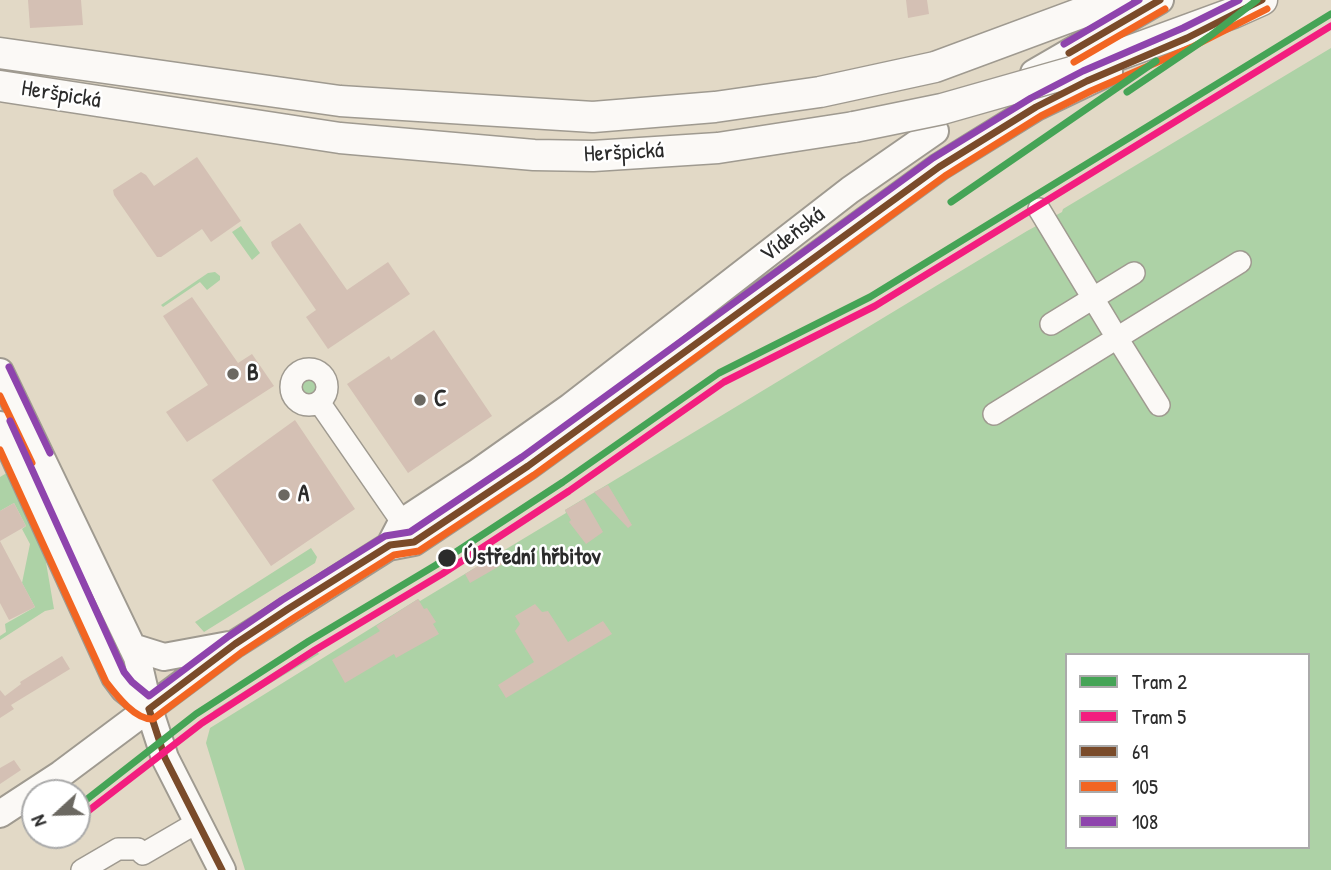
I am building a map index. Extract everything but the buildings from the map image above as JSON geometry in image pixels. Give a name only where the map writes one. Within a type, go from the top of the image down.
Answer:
[{"type":"highway","name":"Heršpická","points":[[0,53],[340,101],[593,117],[715,107],[820,92],[897,75],[935,66],[1116,0]]},
{"type":"highway","name":"Vídeňská","points":[[1233,13],[1262,0]]},
{"type":"highway","name":"Heršpická","points":[[0,86],[340,138],[534,155],[593,156],[718,148],[854,127],[942,109],[1073,72],[1233,13]]},
{"type":"main road","points":[[1034,73],[1160,0]]},
{"type":"main road","name":"Vídeňská","points":[[396,534],[414,542],[528,466],[939,167],[1036,107],[1087,81],[1187,38],[1233,13]]},
{"type":"main road","name":"Vídeňská","points":[[0,814],[34,793],[235,644],[396,534],[570,407],[850,190],[935,131]]},
{"type":"main road","points":[[0,372],[132,647],[144,679],[149,709],[165,758],[222,870]]},
{"type":"main road","points":[[0,425],[116,677],[124,689],[149,709]]},
{"type":"main road","points":[[132,647],[164,657],[235,644]]},
{"type":"street","points":[[1039,209],[1158,405]]},
{"type":"street","points":[[994,414],[1114,333],[1240,262]]},
{"type":"street","points":[[1051,324],[1134,273]]},
{"type":"street","points":[[319,402],[396,534]]},
{"type":"street","points":[[82,870],[118,849],[138,849],[143,854],[198,822]]},
{"type":"green space","name":"Ústřední hřbitov","points":[[1331,48],[1331,870],[245,870],[206,743],[210,728],[418,599],[420,601],[566,513],[565,510]]},
{"type":"green space","points":[[241,226],[260,253],[252,260],[232,232]]},
{"type":"green space","points":[[215,272],[220,276],[220,280],[207,290],[200,282],[163,307],[161,305],[208,273]]},
{"type":"green space","points":[[311,376],[319,379],[322,387],[319,395],[311,398],[303,395],[300,387],[303,379]]},
{"type":"green space","points":[[10,471],[42,539],[54,609],[45,611],[0,640],[0,636],[6,632],[5,624],[35,607],[22,583],[30,544],[22,529],[26,526],[14,503],[0,511],[0,477]]},
{"type":"green space","points":[[311,548],[317,557],[315,563],[204,632],[195,622]]},
{"type":"green space","points":[[314,647],[319,654],[216,716],[213,711]]},
{"type":"tram line","name":"2","points":[[1127,92],[1210,36],[1257,0]]},
{"type":"tram line","name":"2","points":[[91,796],[196,714],[309,641],[436,565],[563,482],[719,373],[870,297],[1331,14]]},
{"type":"tram line","name":"5","points":[[91,809],[202,723],[315,650],[442,574],[569,491],[724,382],[875,306],[1331,26]]},
{"type":"tram line","name":"2","points":[[951,202],[1156,61]]},
{"type":"transit line","name":"108","points":[[1064,44],[1139,0]]},
{"type":"transit line","name":"69","points":[[1069,53],[1160,0]]},
{"type":"transit line","name":"108","points":[[10,421],[124,672],[149,696],[282,600],[385,536],[410,532],[522,457],[933,158],[1031,98],[1083,71],[1183,28],[1239,0]]},
{"type":"transit line","name":"69","points":[[149,709],[235,644],[288,609],[390,545],[414,542],[528,466],[939,167],[1036,107],[1087,81],[1187,38],[1262,0]]},
{"type":"transit line","name":"105","points":[[1074,62],[1165,9]]},
{"type":"transit line","name":"105","points":[[0,450],[106,682],[133,711],[153,719],[241,653],[294,618],[394,555],[419,551],[534,475],[945,176],[1041,116],[1192,47],[1267,9]]},
{"type":"transit line","name":"108","points":[[9,367],[50,453]]},
{"type":"transit line","name":"105","points":[[0,396],[32,463]]},
{"type":"transit line","name":"69","points":[[149,709],[165,758],[222,870]]},
{"type":"place","name":"B","points":[[233,374]]},
{"type":"place","name":"C","points":[[420,400]]},
{"type":"place","name":"A","points":[[284,495]]},
{"type":"place","name":"Ústřední hřbitov","points":[[447,558]]}]
